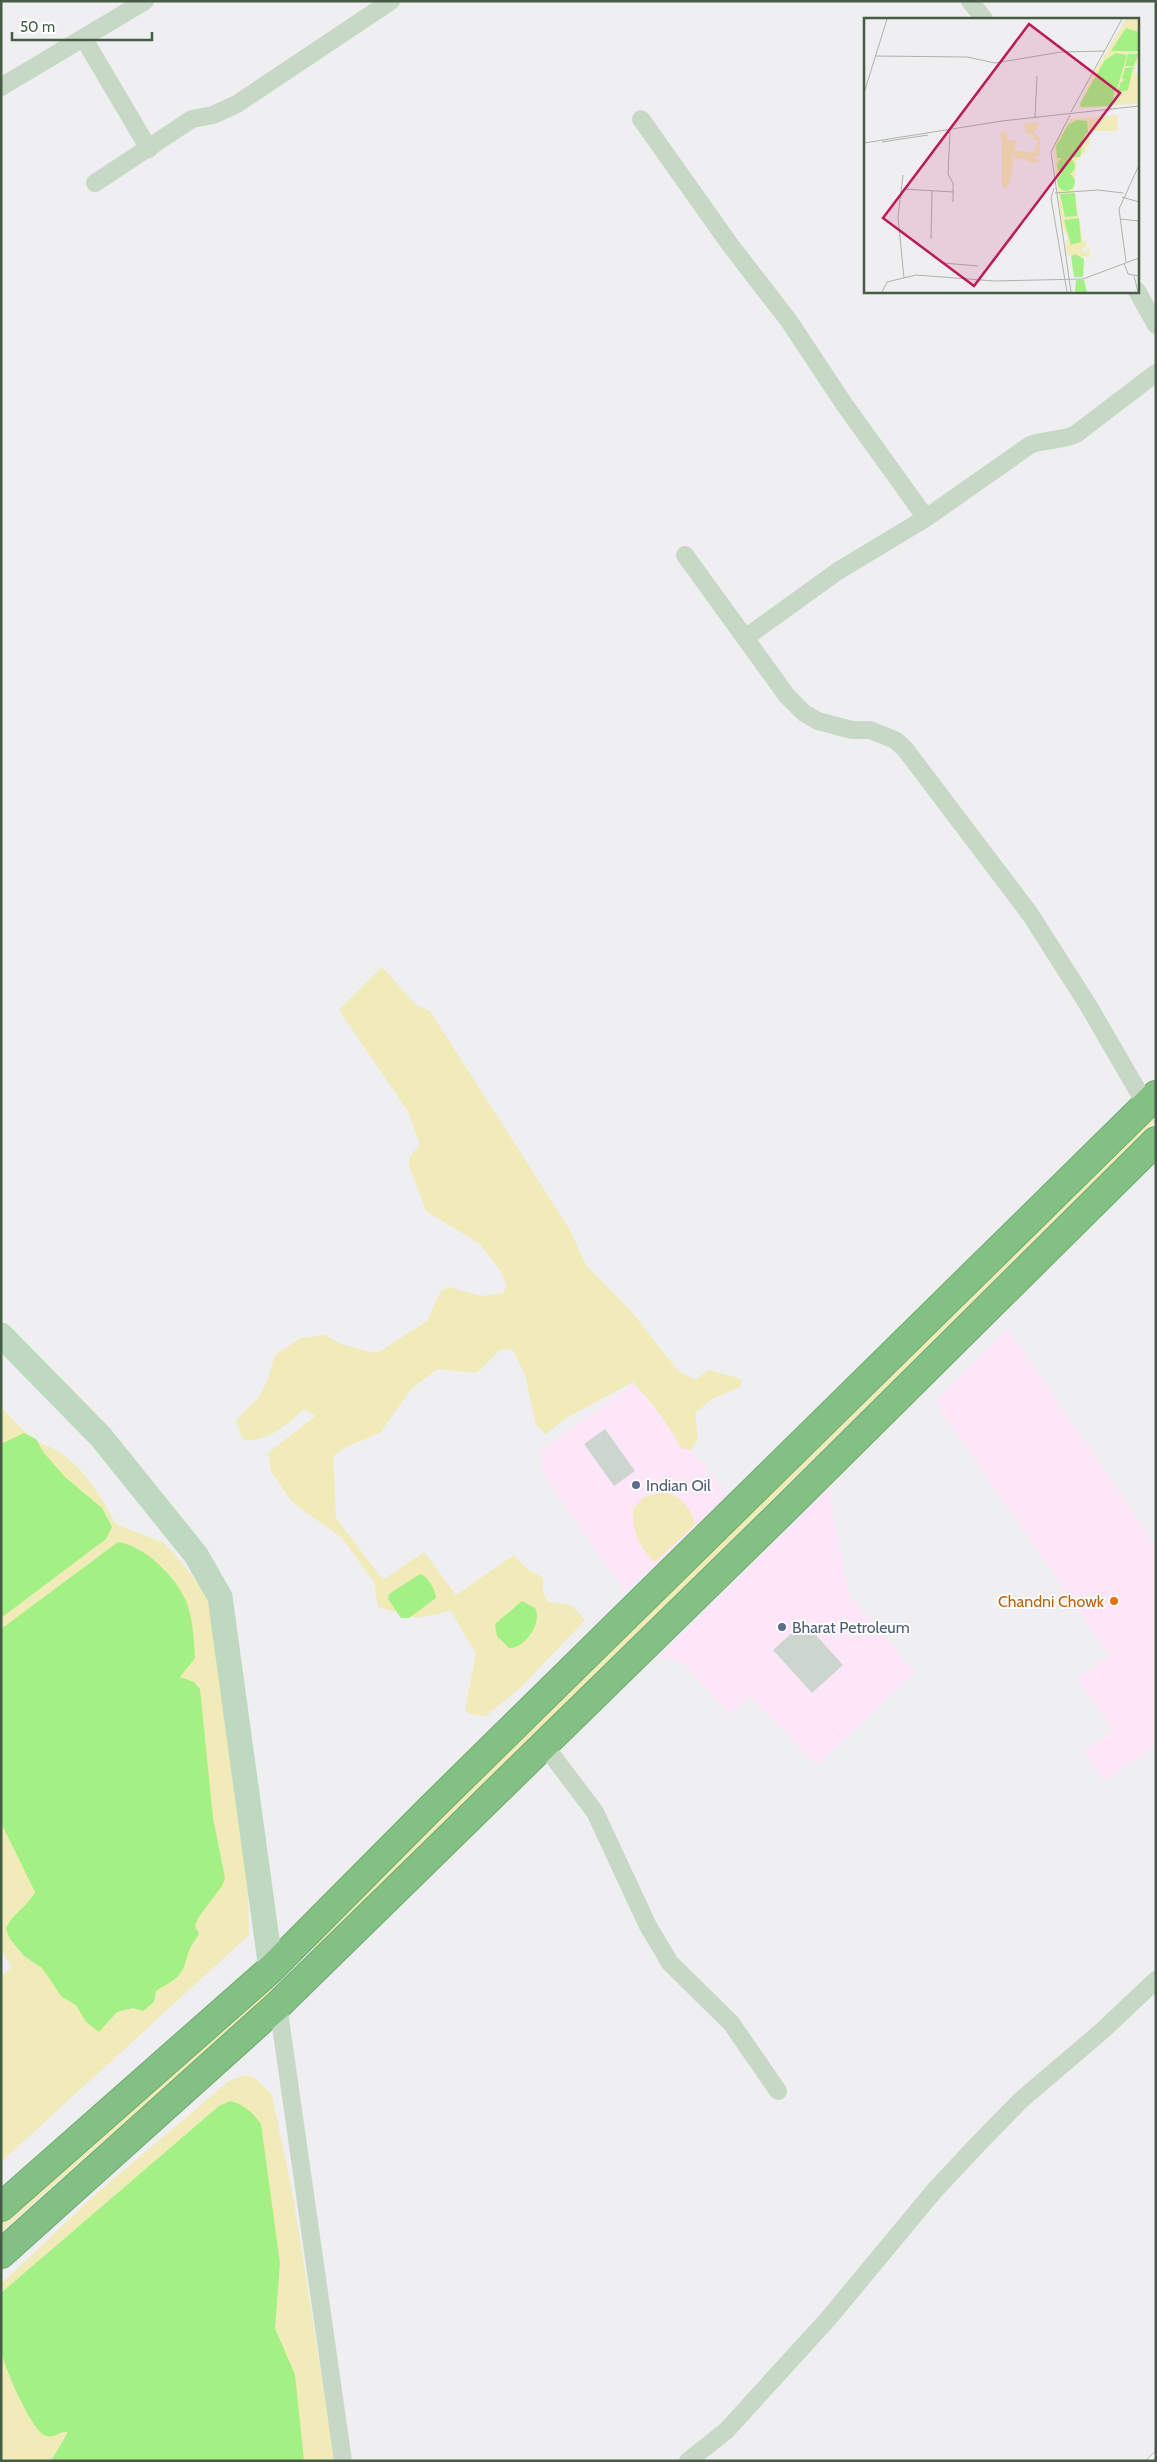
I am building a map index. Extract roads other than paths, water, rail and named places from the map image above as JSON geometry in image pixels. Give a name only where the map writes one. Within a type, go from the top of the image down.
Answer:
[{"type":"highway","points":[[1,2208],[272,1969],[429,1810],[1151,1100]]},
{"type":"highway","points":[[1,2254],[278,2005],[545,1746],[1156,1142]]},
{"type":"street","points":[[1,87],[146,1]]},
{"type":"street","points":[[95,183],[192,119],[213,115],[237,104],[391,1]]},
{"type":"street","points":[[970,1],[983,18]]},
{"type":"street","points":[[84,39],[149,149]]},
{"type":"street","points":[[641,119],[731,246],[789,321],[844,404],[926,518]]},
{"type":"street","points":[[1137,292],[1156,325]]},
{"type":"street","points":[[745,638],[838,571],[926,518],[1030,445],[1043,440],[1069,438],[1076,434],[1156,373]]},
{"type":"street","points":[[685,554],[787,696],[804,713],[818,721],[852,730],[870,730],[895,740],[905,749],[1030,914],[1151,1100]]},
{"type":"street","points":[[1,1335],[100,1437],[196,1555],[220,1596],[272,1969]]},
{"type":"street","points":[[545,1746],[595,1812],[648,1926],[670,1963],[731,2023],[778,2091]]},
{"type":"street","points":[[688,2461],[726,2431],[828,2318],[935,2190],[979,2143],[1020,2101],[1102,2031],[1156,1980]]},
{"type":"street","points":[[278,2005],[343,2461]]},
{"type":"railway","points":[[1149,2461],[1156,2454]]},
{"type":"place","name":"Indian Oil","points":[[636,1485]]},
{"type":"place","name":"Chandni Chowk","points":[[1114,1601]]},
{"type":"place","name":"Bharat Petroleum","points":[[782,1627]]}]
